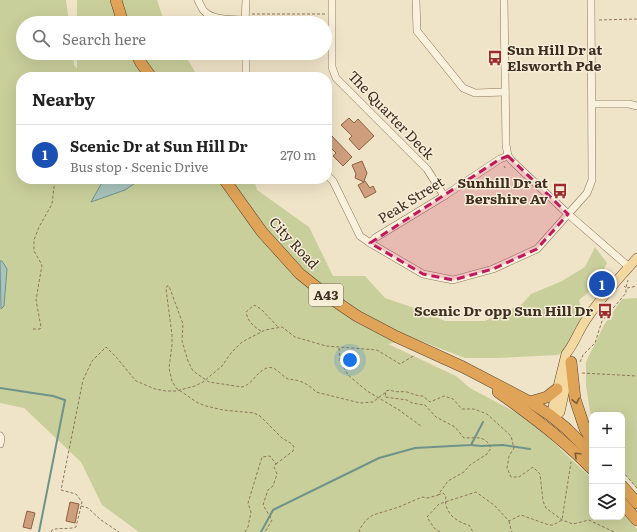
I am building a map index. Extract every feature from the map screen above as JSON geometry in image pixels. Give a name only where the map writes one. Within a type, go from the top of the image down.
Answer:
[{"type":"highway","points":[[116,0],[121,16]]},
{"type":"highway","points":[[140,60],[147,72]]},
{"type":"highway","name":"City Road","points":[[228,184],[262,232],[300,274],[329,297],[357,316],[397,337],[463,367],[527,406],[554,418],[589,451]]},
{"type":"highway","points":[[575,365],[575,399],[585,429],[589,436]]},
{"type":"highway","points":[[527,406],[547,397],[558,389]]},
{"type":"highway","name":"City Road","points":[[527,406],[561,441],[589,466]]},
{"type":"highway","points":[[554,418],[554,425],[561,441]]},
{"type":"highway","points":[[625,489],[637,503]]},
{"type":"highway","points":[[625,506],[637,520]]},
{"type":"main road","points":[[554,418],[553,407],[566,354],[575,337],[596,305],[637,258]]},
{"type":"main road","points":[[554,418],[560,412],[575,365],[571,347]]},
{"type":"street","points":[[198,0],[204,11],[210,16]]},
{"type":"street","points":[[245,16],[246,0]]},
{"type":"street","name":"The Quarter Deck","points":[[332,0],[332,67],[336,78],[427,169],[444,196]]},
{"type":"street","points":[[416,0],[417,31],[463,88],[475,93],[505,92]]},
{"type":"street","points":[[504,0],[506,145],[508,156],[568,214],[629,267]]},
{"type":"street","points":[[332,180],[360,236],[423,274],[453,280],[493,269],[537,249],[587,193],[592,180],[593,104],[591,0]]},
{"type":"street","points":[[246,60],[246,72]]},
{"type":"street","points":[[593,104],[629,104],[637,106]]},
{"type":"street","name":"Peak Street","points":[[370,243],[375,238],[444,196],[500,159],[508,156]]},
{"type":"street","points":[[0,436],[2,438],[0,444]]},
{"type":"path","points":[[252,14],[326,14]]},
{"type":"path","points":[[599,20],[637,19]]},
{"type":"path","points":[[33,329],[40,329],[41,327],[36,300],[42,265],[34,251],[34,240],[39,227],[52,204],[54,184]]},
{"type":"path","points":[[618,280],[626,288]]},
{"type":"path","points":[[265,532],[272,520],[263,505],[268,490],[273,486],[277,474],[274,467],[293,451],[294,447],[282,438],[260,416],[254,413],[223,410],[206,406],[198,403],[178,390],[172,381],[169,368],[172,345],[171,320],[168,313],[167,286],[169,286],[171,290],[172,298],[183,324],[182,341],[188,361],[193,371],[209,382],[242,387],[246,386],[264,369],[269,367],[279,371],[283,376],[289,379],[312,387],[316,392],[360,403],[373,402],[386,391],[390,390],[394,392],[406,392],[416,396],[423,396],[430,402],[444,396],[453,399],[462,409],[474,409],[487,414],[512,436],[514,448],[510,456],[508,468],[511,477],[519,477],[533,467],[540,474],[543,501],[546,508],[562,520],[573,524],[589,520],[614,532]]},
{"type":"path","points":[[626,288],[637,286]]},
{"type":"path","points":[[575,365],[595,343],[602,321],[626,293],[626,288]]},
{"type":"path","points":[[261,332],[251,324],[246,312],[254,305],[261,309],[280,328]]},
{"type":"path","points":[[51,532],[52,530],[58,528],[69,529],[76,527],[82,502],[76,494],[61,490],[83,380],[92,361],[106,347],[136,381],[144,386],[166,391],[195,386],[206,380],[222,366],[231,353],[242,342],[261,332],[282,327],[295,337],[326,346],[377,350],[400,364],[425,350]]},
{"type":"path","points":[[339,347],[340,361],[348,374],[367,391],[399,410],[421,426]]},
{"type":"path","points":[[579,373],[637,376]]},
{"type":"path","points":[[386,391],[385,397],[407,400],[412,403],[425,405],[436,418],[455,427],[464,438],[482,438],[488,442],[491,448],[487,454],[470,464],[464,472],[448,481],[438,495]]},
{"type":"path","points":[[562,520],[570,464],[575,453]]},
{"type":"path","points":[[245,532],[248,526],[250,512],[248,503],[262,457],[270,456],[276,464]]},
{"type":"path","points":[[625,474],[637,488]]},
{"type":"path","points":[[440,532],[434,528],[427,517],[439,504],[476,492],[494,505],[509,521],[510,530],[512,532]]},
{"type":"path","points":[[360,532],[359,530],[366,520],[373,515],[399,507],[422,497],[428,498],[443,494],[446,496],[445,502],[450,516],[462,524],[469,525],[472,532]]},
{"type":"path","points":[[81,506],[88,508],[101,520],[119,532]]},
{"type":"path","points":[[509,521],[521,515],[549,525],[553,525],[562,520]]},
{"type":"highlighted area","points":[[508,156],[568,214],[537,249],[493,269],[453,280],[423,274],[370,243],[500,159]]},
{"type":"green space","points":[[0,0],[66,0],[68,16],[16,16],[16,60],[74,60],[74,65],[77,69],[77,60],[188,60],[195,72],[16,72],[16,184],[255,184],[257,190],[309,227],[333,276],[365,276],[385,298],[445,321],[485,321],[522,304],[531,294],[562,281],[585,267],[595,247],[607,263],[594,288],[579,300],[584,319],[575,328],[567,349],[558,355],[465,358],[413,338],[388,344],[456,376],[470,388],[530,420],[589,476],[589,520],[625,520],[625,515],[637,529],[637,532],[139,532],[102,505],[81,462],[24,408],[0,403]]},
{"type":"green space","points":[[77,0],[157,0],[162,16],[77,16]]},
{"type":"green space","points":[[637,298],[637,489],[625,475],[625,412],[590,412],[586,386],[586,362],[604,325],[622,299]]},
{"type":"water","points":[[101,184],[134,184],[125,190],[91,202]]},
{"type":"water","points":[[0,261],[2,261],[7,269],[4,306],[1,309]]},
{"type":"building","points":[[349,118],[354,123],[358,119],[374,136],[359,150],[349,139],[352,136],[341,125]]},
{"type":"building","points":[[332,136],[352,157],[343,166],[333,156],[336,153],[332,149]]},
{"type":"building","points":[[362,161],[367,173],[364,181],[370,188],[373,186],[376,192],[365,198],[358,185],[364,182],[355,178],[356,174],[352,165]]},
{"type":"building","points":[[70,502],[79,504],[75,523],[66,521]]},
{"type":"building","points":[[27,511],[35,513],[31,529],[23,527]]},
{"type":"waterway","points":[[0,388],[53,396],[65,400],[39,532]]},
{"type":"waterway","points":[[261,532],[273,510],[379,458],[415,448],[471,445],[483,422]]},
{"type":"waterway","points":[[471,445],[503,445],[530,449]]},
{"type":"place","name":"Sun Hill Dr at Elsworth Pde","points":[[495,58]]},
{"type":"place","name":"Sunhill Dr at Bershire Av","points":[[560,191]]},
{"type":"place","name":"Scenic Dr at Sun Hill Dr","points":[[602,284]]},
{"type":"place","name":"Scenic Dr opp Sun Hill Dr","points":[[605,311]]}]
